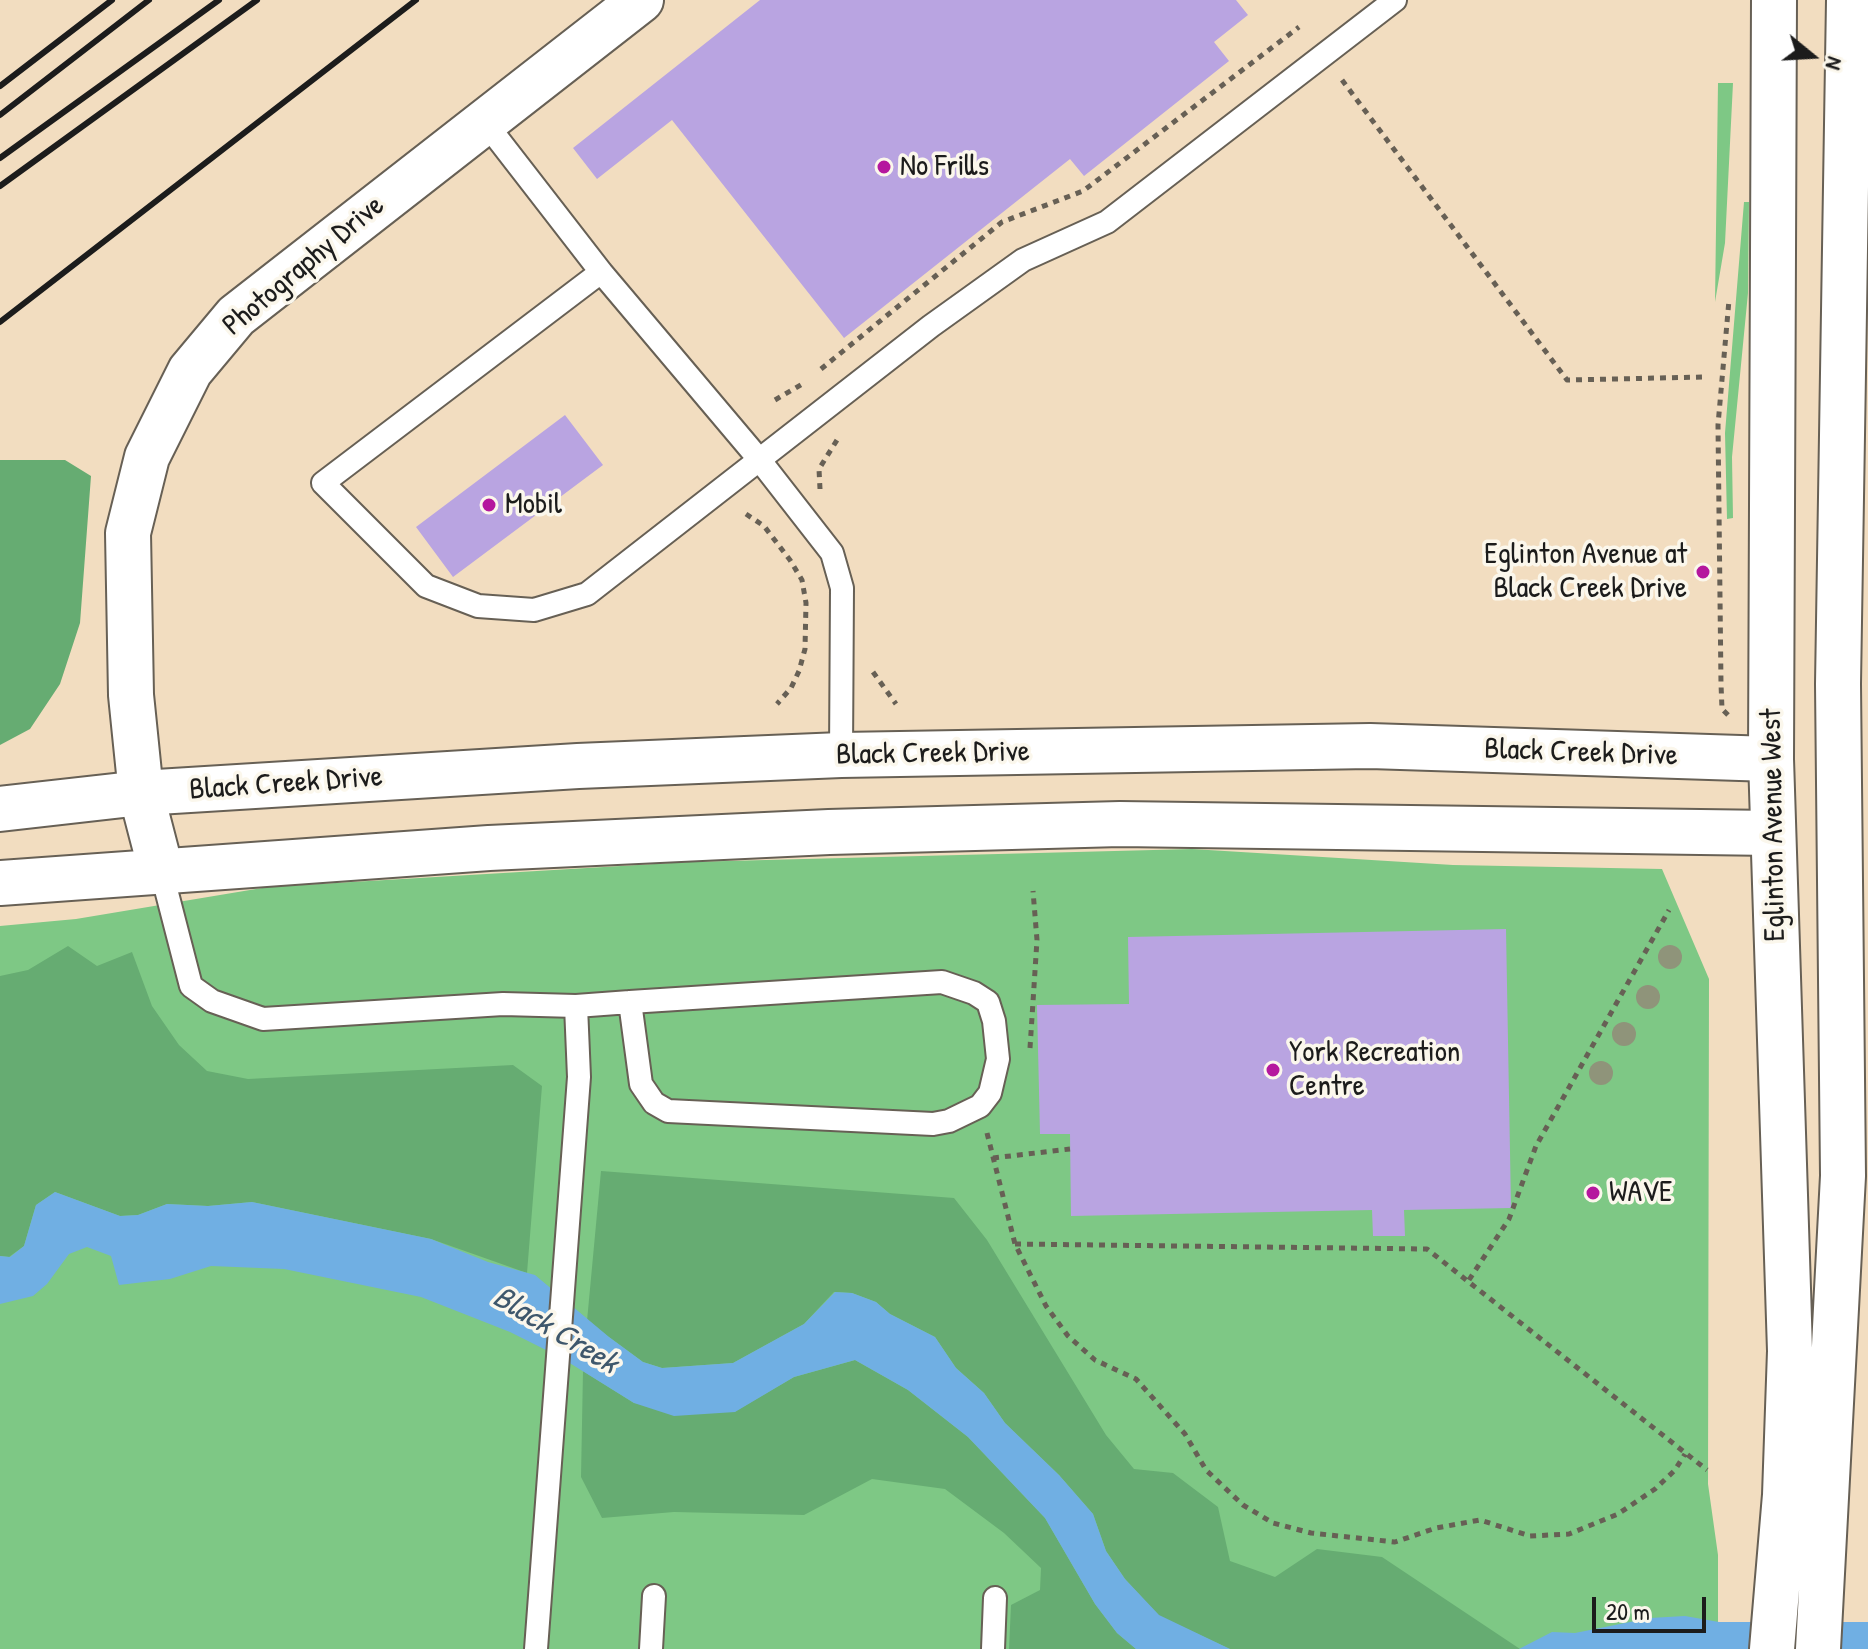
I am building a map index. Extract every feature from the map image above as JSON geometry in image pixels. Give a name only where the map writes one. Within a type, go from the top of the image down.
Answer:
[{"type":"main road","name":"Photography Drive","points":[[161,870],[141,793],[131,695],[128,533],[147,457],[190,371],[236,316],[641,0]]},
{"type":"main road","name":"Eglinton Avenue West","points":[[1772,1649],[1781,1553],[1790,1351],[1771,759],[1774,0]]},
{"type":"main road","points":[[1818,1649],[1843,1176],[1854,836],[1849,0]]},
{"type":"main road","name":"Black Creek Drive","points":[[0,809],[141,793],[578,766],[841,755],[1370,746],[1853,759]]},
{"type":"main road","points":[[0,883],[489,848],[1120,824],[1269,823],[1854,836]]},
{"type":"lane","points":[[601,272],[323,483],[426,586],[478,606],[534,610],[587,594],[758,458],[1015,265],[1107,222],[1395,0]]},
{"type":"lane","points":[[484,121],[601,272],[758,458],[832,553],[840,571],[841,755]]},
{"type":"lane","points":[[161,870],[191,986],[237,1012],[263,1019],[503,1004],[576,1006],[630,1002],[942,982],[974,993],[988,1002],[994,1021],[998,1059],[990,1093],[980,1106],[949,1121],[933,1124],[668,1111],[654,1103],[641,1084],[630,1002]]},
{"type":"lane","points":[[536,1644],[579,1077],[576,1006]]},
{"type":"lane","points":[[651,1649],[654,1596]]},
{"type":"lane","points":[[993,1649],[995,1598]]},
{"type":"path","points":[[775,400],[802,384],[1002,222],[1083,191],[1299,27]]},
{"type":"path","points":[[1342,80],[1567,380],[1706,377]]},
{"type":"path","points":[[1721,684],[1718,425],[1730,286]]},
{"type":"path","points":[[746,514],[764,526],[790,560],[802,580],[806,603],[805,649],[799,671],[791,688],[777,704]]},
{"type":"path","points":[[1033,891],[1037,940]]},
{"type":"path","points":[[1469,1280],[1509,1219],[1536,1146],[1669,910]]},
{"type":"path","points":[[987,1133],[1015,1244],[1046,1306],[1068,1336],[1095,1360],[1136,1379],[1185,1434],[1206,1470],[1243,1505],[1273,1523],[1311,1533],[1395,1542],[1436,1528],[1480,1520],[1530,1536],[1569,1534],[1618,1514],[1665,1480],[1685,1454]]},
{"type":"path","points":[[993,1158],[1070,1149]]},
{"type":"path","points":[[1015,1244],[1427,1249],[1707,1470]]},
{"type":"green space","points":[[1718,83],[1733,83],[1725,243],[1715,302]]},
{"type":"green space","points":[[1744,202],[1749,202],[1748,293],[1732,457],[1733,518],[1727,519],[1725,433]]},
{"type":"green space","points":[[0,460],[65,460],[91,476],[80,623],[60,684],[30,729],[0,745]]},
{"type":"green space","points":[[1192,849],[1453,865],[1662,869],[1709,979],[1708,1484],[1718,1555],[1718,1649],[0,1649],[0,926],[76,919],[268,887],[688,862]]},
{"type":"green space","points":[[68,946],[97,966],[132,952],[152,1006],[179,1045],[207,1071],[248,1079],[513,1065],[542,1086],[527,1273],[431,1239],[252,1202],[208,1206],[167,1204],[138,1215],[120,1216],[55,1192],[36,1205],[24,1246],[9,1257],[0,1256],[0,976],[28,970]]},
{"type":"green space","points":[[601,1171],[954,1198],[987,1240],[1106,1435],[1134,1469],[1173,1473],[1218,1507],[1230,1561],[1275,1577],[1317,1549],[1382,1557],[1520,1649],[1230,1649],[1159,1616],[1125,1579],[1106,1551],[1093,1514],[1059,1475],[1005,1423],[984,1393],[956,1368],[935,1337],[890,1314],[876,1302],[852,1293],[834,1292],[804,1324],[733,1363],[662,1368],[643,1362],[587,1321]]},
{"type":"green space","points":[[855,1360],[908,1390],[968,1437],[1045,1518],[1095,1604],[1117,1633],[1136,1649],[1009,1649],[1011,1605],[1040,1590],[1041,1568],[1004,1533],[945,1489],[872,1479],[804,1515],[674,1512],[602,1518],[581,1477],[583,1371],[634,1403],[734,1412],[794,1377]]},
{"type":"water","name":"Black Creek","points":[[55,1192],[120,1216],[138,1215],[167,1204],[208,1206],[252,1202],[431,1239],[488,1262],[535,1275],[643,1362],[662,1368],[733,1363],[804,1324],[835,1292],[852,1293],[876,1302],[890,1314],[935,1337],[956,1368],[984,1393],[1005,1423],[1059,1475],[1093,1514],[1106,1551],[1125,1579],[1159,1615],[1230,1649],[1136,1649],[1117,1633],[1095,1604],[1045,1518],[968,1437],[908,1390],[855,1360],[794,1377],[735,1412],[674,1416],[634,1403],[560,1357],[510,1332],[421,1297],[284,1269],[211,1266],[170,1279],[119,1285],[111,1256],[87,1247],[69,1254],[47,1284],[33,1296],[0,1304],[0,1256],[10,1257],[24,1246],[36,1205]]},
{"type":"water","points":[[1685,1616],[1719,1622],[1868,1622],[1868,1649],[1519,1649],[1552,1632],[1575,1633],[1650,1618]]},
{"type":"building","name":"No Frills","points":[[760,0],[1236,0],[1248,15],[1214,42],[1229,61],[1084,176],[1070,159],[844,338],[672,120],[597,179],[573,148]]},
{"type":"building","points":[[565,415],[603,465],[453,577],[416,527]]},
{"type":"building","name":"York Recreation Centre","points":[[1506,929],[1511,1208],[1404,1210],[1405,1236],[1373,1236],[1372,1210],[1071,1216],[1070,1134],[1040,1134],[1037,1005],[1129,1004],[1128,937]]},
{"type":"railway","points":[[0,86],[112,0]]},
{"type":"railway","points":[[0,115],[149,0]]},
{"type":"railway","points":[[0,158],[219,0]]},
{"type":"railway","points":[[0,186],[257,0]]},
{"type":"railway","points":[[0,322],[416,0]]},
{"type":"place","name":"No Frills","points":[[884,167]]},
{"type":"place","name":"Mobil","points":[[489,505]]},
{"type":"place","name":"Eglinton Avenue at Black Creek Drive","points":[[1703,572]]},
{"type":"place","name":"York Recreation Centre","points":[[1273,1070]]},
{"type":"place","name":"WAVE","points":[[1593,1193]]}]
